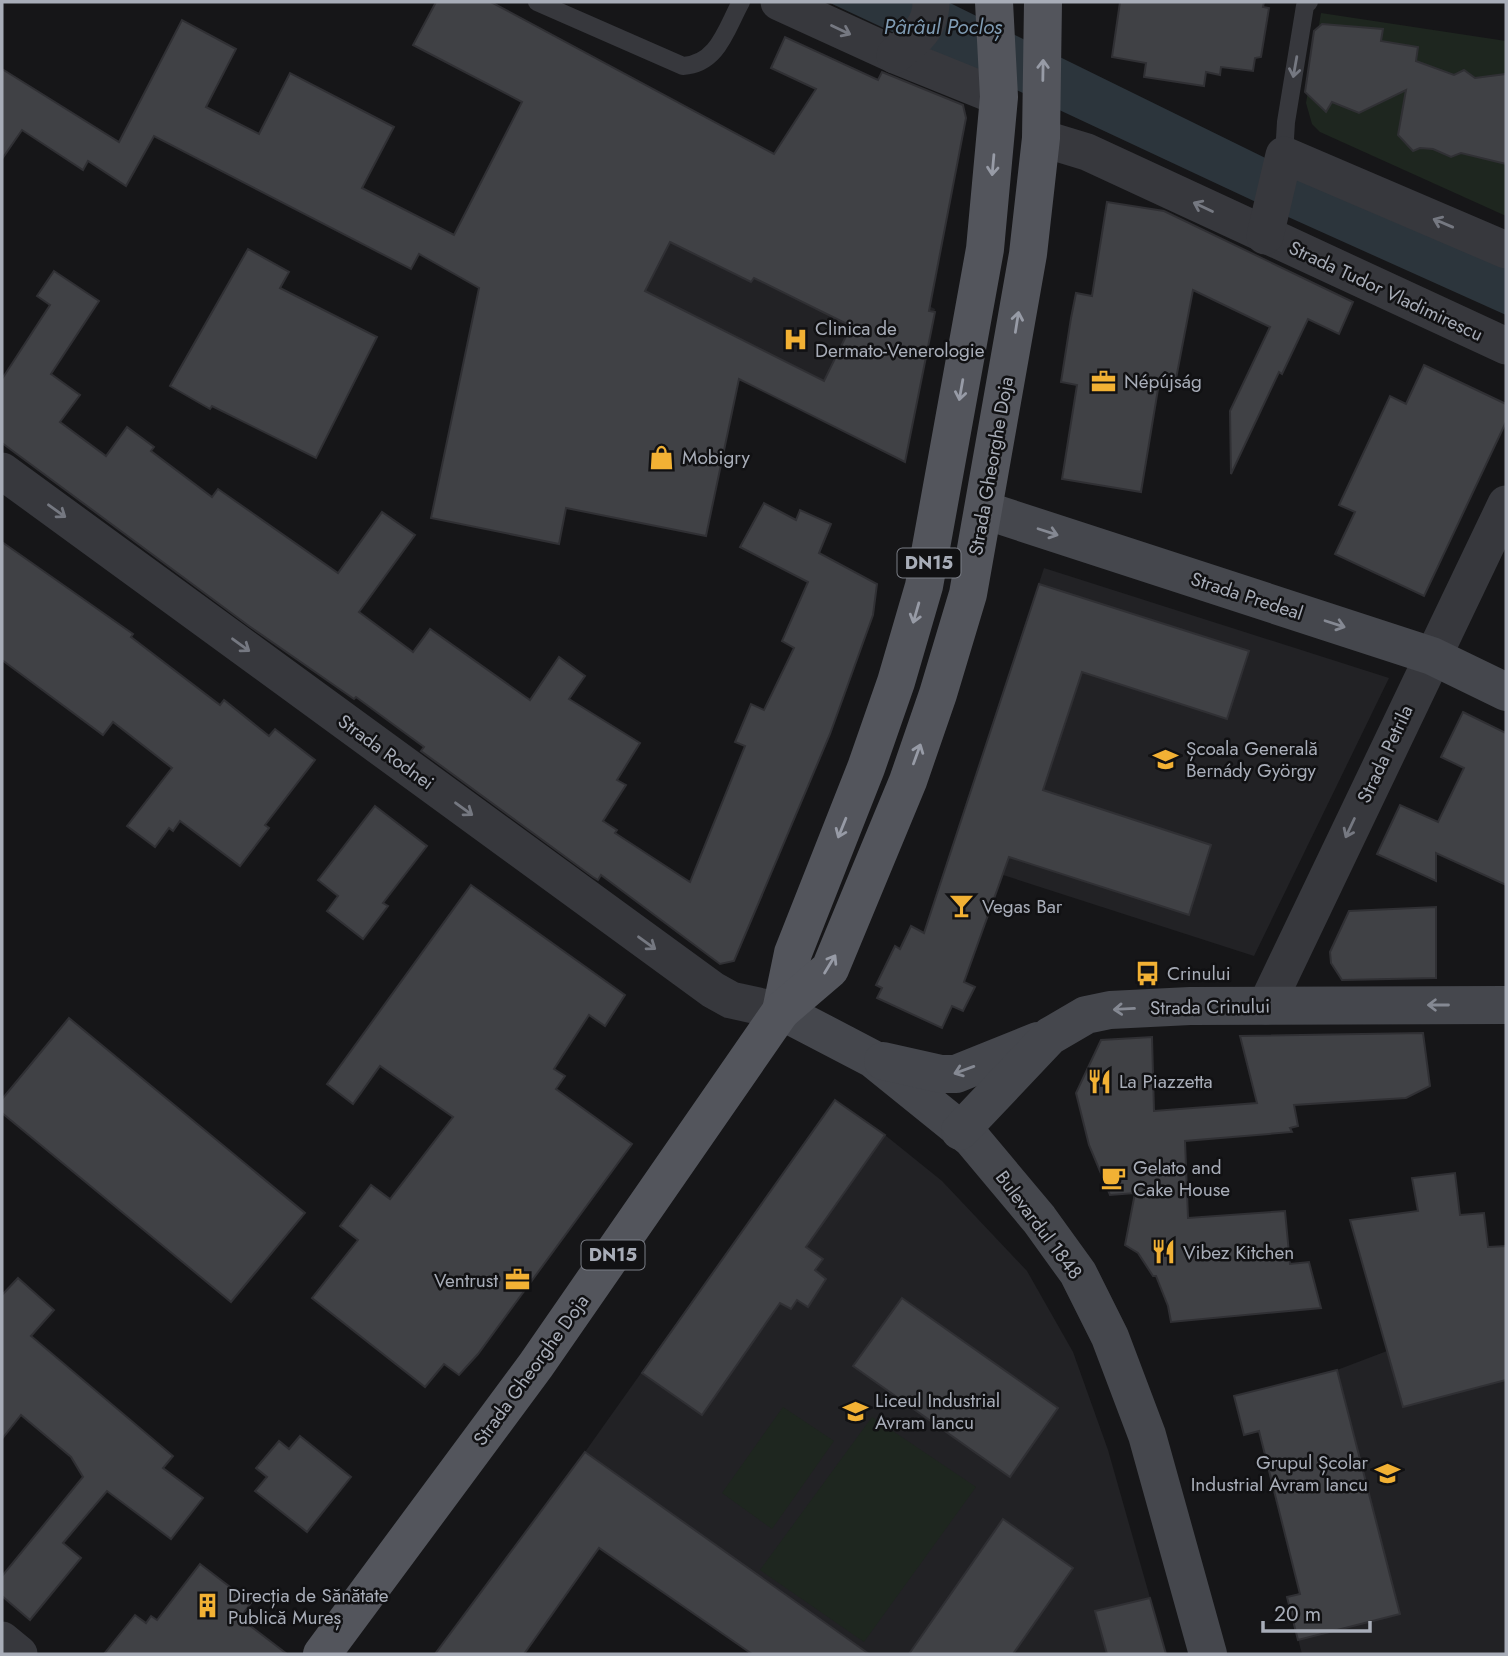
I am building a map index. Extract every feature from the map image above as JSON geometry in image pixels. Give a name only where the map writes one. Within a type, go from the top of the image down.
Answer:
[{"type":"main road","name":"Strada Gheorghe Doja","points":[[782,1011],[793,953],[879,731],[924,586],[985,249],[999,97],[994,2]]},
{"type":"main road","name":"Strada Gheorghe Doja","points":[[322,1654],[536,1365],[782,1011],[830,969],[872,871],[939,694],[968,594],[1028,254],[1041,138],[1043,2]]},
{"type":"street","points":[[779,2],[895,55],[999,97]]},
{"type":"street","points":[[895,55],[919,37],[931,14],[931,2]]},
{"type":"street","name":"Strada Tudor Vladimirescu","points":[[1041,138],[1087,152],[1506,346]]},
{"type":"street","points":[[1284,155],[1506,250]]},
{"type":"street","name":"Strada Tudor Vladimirescu","points":[[1265,236],[1284,155]]},
{"type":"street","name":"Strada Rodnei","points":[[2,471],[713,990],[731,1000],[782,1011]]},
{"type":"street","name":"Strada Petrila","points":[[1266,1006],[1506,504]]},
{"type":"street","name":"Strada Predeal","points":[[984,510],[1432,656],[1506,692]]},
{"type":"street","name":"Strada Crinului","points":[[961,1131],[1050,1036],[1086,1015],[1110,1010],[1266,1006],[1506,1005]]},
{"type":"street","name":"Bulevardul 1848","points":[[782,1011],[873,1059],[972,1139],[1078,1273],[1110,1337],[1165,1493],[1208,1654]]},
{"type":"street","points":[[873,1059],[941,1074],[956,1074],[1050,1036]]},
{"type":"street","points":[[2,1640],[19,1654]]},
{"type":"lane","points":[[537,2],[683,66],[705,62],[714,53],[741,2]]},
{"type":"lane","points":[[1284,155],[1286,122],[1305,6],[1309,2]]},
{"type":"shaded area","points":[[1321,13],[1506,41],[1506,216],[1320,132],[1312,124],[1306,103]]},
{"type":"shaded area","name":"Clinica de Dermato-Venerologie","points":[[686,210],[787,235],[935,309],[905,462],[628,323]]},
{"type":"shaded area","name":"Școala Generală Bernády György","points":[[1044,568],[1389,678],[1254,956],[1003,875],[1009,858],[955,840]]},
{"type":"shaded area","name":"Liceul Industrial Avram Iancu","points":[[835,1100],[885,1135],[942,1181],[1027,1271],[1073,1352],[1108,1450],[1166,1654],[869,1654],[585,1452]]},
{"type":"shaded area","name":"Grupul Școlar Industrial Avram Iancu","points":[[1506,1320],[1506,1654],[1302,1654],[1287,1597],[1300,1593],[1259,1432],[1244,1435],[1337,1370],[1387,1351]]},
{"type":"shaded area","points":[[783,1407],[834,1441],[772,1529],[722,1493]]},
{"type":"shaded area","points":[[872,1417],[976,1487],[864,1642],[760,1570]]},
{"type":"water","name":"Pârâul Pocloș","points":[[828,2],[948,2],[1294,172],[1506,264],[1506,315],[1286,216]]},
{"type":"building","points":[[436,2],[491,2],[774,154],[816,89],[771,68],[785,37],[878,80],[882,72],[963,105],[966,118],[929,311],[935,312],[905,462],[739,379],[706,536],[566,508],[559,544],[431,518],[479,288],[419,254],[411,269],[154,136],[126,186],[88,161],[83,170],[22,130],[2,159],[2,69],[119,142],[182,20],[236,49],[206,107],[259,134],[290,73],[394,127],[362,188],[454,235],[522,102],[413,45]],"holes":[[[670,242],[751,282],[754,278],[851,326],[824,381],[645,291]]]},
{"type":"building","points":[[1120,2],[1264,2],[1263,7],[1269,8],[1261,57],[1255,58],[1253,71],[1221,67],[1220,75],[1206,72],[1204,86],[1144,77],[1146,63],[1112,57]]},
{"type":"building","points":[[1322,24],[1383,29],[1381,41],[1418,47],[1416,61],[1454,75],[1464,70],[1475,78],[1506,74],[1506,164],[1461,153],[1451,157],[1433,149],[1420,148],[1413,151],[1398,135],[1406,90],[1359,113],[1332,102],[1326,112],[1305,92],[1314,31]]},
{"type":"building","points":[[1107,202],[1164,211],[1353,302],[1339,334],[1308,319],[1282,374],[1279,372],[1231,474],[1230,411],[1270,327],[1193,290],[1176,379],[1160,377],[1141,492],[1062,479],[1077,385],[1061,382],[1071,318],[1076,293],[1092,296]]},
{"type":"building","points":[[248,249],[289,272],[280,288],[377,337],[316,458],[212,406],[210,409],[170,386]]},
{"type":"building","points":[[54,271],[99,301],[51,374],[80,395],[60,422],[106,456],[127,427],[154,447],[151,451],[212,497],[218,489],[338,573],[382,512],[415,535],[359,612],[413,652],[430,629],[530,700],[559,657],[585,676],[569,699],[640,743],[617,780],[626,785],[603,821],[617,830],[615,833],[690,882],[745,746],[735,742],[751,704],[764,710],[794,648],[782,641],[808,582],[740,547],[764,503],[796,520],[800,510],[831,524],[819,553],[877,584],[873,615],[830,734],[734,961],[720,964],[601,875],[598,880],[593,877],[421,751],[424,747],[356,697],[354,699],[249,626],[2,443],[2,379],[50,305],[37,296]]},
{"type":"building","points":[[1424,365],[1506,404],[1506,422],[1424,596],[1335,554],[1355,512],[1339,505],[1390,396],[1406,404]]},
{"type":"building","points":[[2,542],[133,634],[131,637],[220,705],[224,700],[269,736],[275,729],[315,760],[265,825],[269,828],[240,866],[180,821],[173,831],[169,828],[155,847],[127,826],[172,768],[113,722],[103,735],[2,660]]},
{"type":"building","points":[[1039,584],[1249,651],[1227,719],[1082,672],[1043,790],[1211,845],[1189,915],[1009,857],[964,982],[975,987],[963,1011],[952,1006],[942,1028],[877,998],[882,988],[876,985],[895,946],[900,949],[911,926],[924,933]]},
{"type":"building","points":[[1463,712],[1506,733],[1506,885],[1436,853],[1436,881],[1377,854],[1400,805],[1438,822],[1464,768],[1441,757]]},
{"type":"building","points":[[375,806],[427,846],[383,903],[388,906],[363,939],[327,911],[338,896],[318,880]]},
{"type":"building","points":[[471,885],[625,995],[605,1026],[589,1015],[554,1069],[565,1076],[556,1089],[632,1144],[478,1354],[459,1375],[444,1364],[425,1387],[312,1298],[358,1240],[340,1226],[371,1185],[390,1199],[453,1117],[380,1066],[353,1104],[327,1084]]},
{"type":"building","points":[[1436,907],[1436,978],[1342,980],[1331,963],[1330,952],[1349,911]]},
{"type":"building","points":[[69,1018],[305,1213],[231,1302],[2,1113],[2,1099]]},
{"type":"building","points":[[1423,1033],[1430,1086],[1406,1098],[1294,1105],[1298,1126],[1290,1128],[1292,1132],[1185,1141],[1188,1218],[1285,1211],[1290,1264],[1309,1262],[1321,1308],[1171,1322],[1168,1306],[1156,1276],[1153,1276],[1138,1253],[1125,1245],[1135,1193],[1110,1195],[1089,1145],[1076,1093],[1101,1040],[1152,1037],[1154,1111],[1257,1103],[1240,1036]]},
{"type":"building","points":[[835,1100],[885,1135],[806,1247],[823,1259],[815,1270],[826,1279],[808,1307],[797,1300],[791,1309],[780,1303],[702,1415],[642,1373]]},
{"type":"building","points":[[1455,1173],[1460,1215],[1484,1213],[1488,1247],[1506,1246],[1506,1380],[1403,1407],[1350,1220],[1418,1211],[1412,1178]]},
{"type":"building","points":[[18,1278],[54,1310],[31,1336],[173,1456],[163,1468],[203,1498],[171,1539],[107,1491],[63,1543],[81,1558],[30,1620],[2,1596],[2,1576],[83,1477],[71,1457],[21,1415],[2,1439],[2,1295]]},
{"type":"building","points":[[902,1298],[1058,1408],[1010,1477],[853,1366]]},
{"type":"building","points":[[1337,1370],[1400,1614],[1298,1640],[1287,1597],[1300,1594],[1259,1431],[1244,1435],[1234,1396]]},
{"type":"building","points":[[300,1436],[351,1477],[307,1532],[255,1491],[267,1477],[256,1468],[279,1441],[289,1449]]},
{"type":"building","points":[[585,1452],[869,1654],[752,1654],[599,1548],[524,1654],[435,1654]]},
{"type":"building","points":[[1003,1519],[1073,1568],[1013,1654],[909,1654]]},
{"type":"building","name":"Direcția de Sănătate Publică Mureș","points":[[200,1564],[251,1603],[240,1618],[287,1654],[104,1654],[135,1615],[146,1623],[151,1616],[157,1620]]},
{"type":"building","points":[[1150,1598],[1166,1654],[1107,1654],[1095,1611]]},
{"type":"place","name":"Clinica de Dermato-Venerologie","points":[[795,339]]},
{"type":"place","name":"Népújság","points":[[1104,381]]},
{"type":"place","name":"Mobigry","points":[[662,457]]},
{"type":"place","name":"Școala Generală Bernády György","points":[[1166,759]]},
{"type":"place","name":"Vegas Bar","points":[[962,906]]},
{"type":"place","name":"Crinului","points":[[1147,973]]},
{"type":"place","name":"La Piazzetta","points":[[1099,1081]]},
{"type":"place","name":"Gelato and Cake House","points":[[1113,1178]]},
{"type":"place","name":"Vibez Kitchen","points":[[1163,1252]]},
{"type":"place","name":"Ventrust","points":[[518,1280]]},
{"type":"place","name":"Liceul Industrial Avram Iancu","points":[[855,1411]]},
{"type":"place","name":"Grupul Școlar Industrial Avram Iancu","points":[[1388,1473]]},
{"type":"place","name":"Direcția de Sănătate Publică Mureș","points":[[208,1606]]}]
